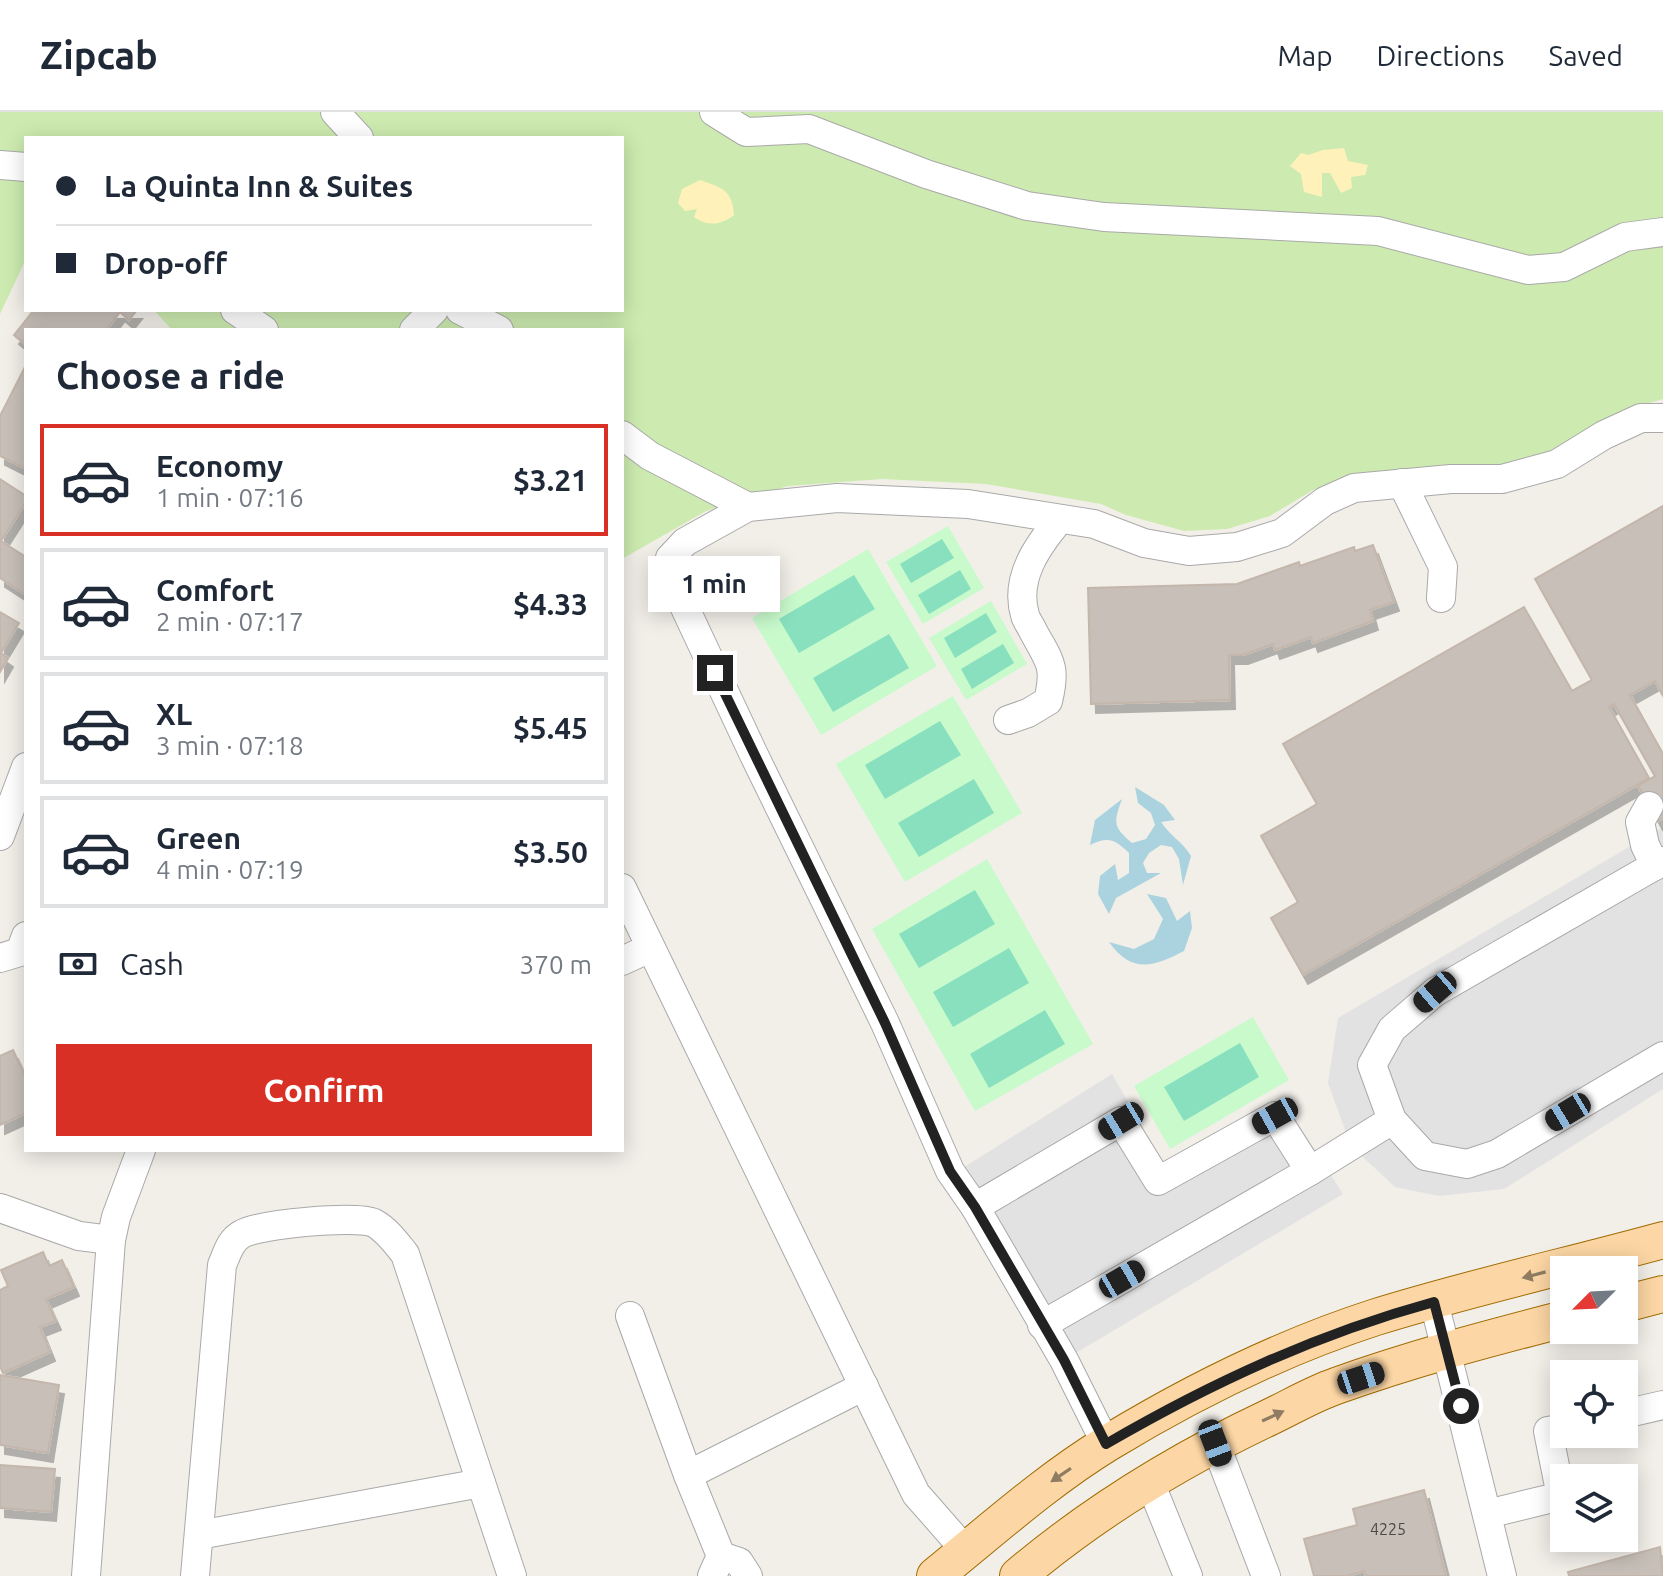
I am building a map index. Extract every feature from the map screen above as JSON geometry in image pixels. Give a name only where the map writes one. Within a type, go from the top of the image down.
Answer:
[{"type":"main road","points":[[935,1576],[1049,1484],[1106,1444],[1163,1411],[1260,1363],[1377,1317],[1663,1240]]},
{"type":"main road","points":[[1638,1300],[1663,1294]]},
{"type":"main road","points":[[1018,1576],[1149,1480],[1215,1443],[1333,1387],[1448,1350],[1550,1323]]},
{"type":"street","points":[[335,112],[357,136]]},
{"type":"street","points":[[714,112],[746,132],[809,129],[926,174],[1027,206],[1104,217],[1378,231],[1528,270],[1564,267],[1625,237],[1663,232]]},
{"type":"street","points":[[0,165],[24,167]]},
{"type":"street","points":[[238,312],[261,328]]},
{"type":"street","points":[[416,328],[432,312]]},
{"type":"street","points":[[464,312],[495,328]]},
{"type":"street","points":[[1106,1444],[1064,1360],[975,1207],[950,1171],[885,1023],[678,593],[670,558],[685,542],[748,507],[837,498],[968,504],[1094,524],[1144,543],[1189,551],[1237,547],[1282,533],[1325,501],[1354,488],[1502,479],[1557,464],[1604,435],[1641,418],[1663,418]]},
{"type":"street","points":[[624,436],[650,456],[748,507]]},
{"type":"street","points":[[1402,483],[1443,567],[1441,598]]},
{"type":"street","points":[[1008,720],[1048,701],[1051,661],[1025,615],[1023,591],[1028,565],[1039,544],[1060,519]]},
{"type":"street","points":[[0,836],[24,772]]},
{"type":"street","points":[[1649,806],[1640,822],[1645,845],[1659,864],[1435,992],[1392,1029],[1372,1065],[1392,1120],[1425,1156],[1467,1164],[1497,1154],[1663,1056]]},
{"type":"street","points":[[624,892],[916,1494],[966,1551]]},
{"type":"street","points":[[0,958],[20,952],[24,941]]},
{"type":"street","points":[[624,960],[650,948]]},
{"type":"street","points":[[975,1207],[1121,1121],[1158,1181],[1275,1116],[1310,1171]]},
{"type":"street","points":[[1042,1325],[1310,1171],[1392,1120]]},
{"type":"street","points":[[86,1576],[111,1240],[116,1217],[140,1152]]},
{"type":"street","points":[[0,1208],[79,1236],[111,1240]]},
{"type":"street","points":[[195,1576],[222,1265],[231,1243],[242,1234],[268,1227],[347,1219],[372,1222],[389,1234],[405,1254],[512,1576]]},
{"type":"street","points":[[1434,1302],[1502,1576]]},
{"type":"street","points":[[630,1316],[688,1475],[717,1566],[739,1562],[748,1576]]},
{"type":"street","points":[[688,1475],[864,1386]]},
{"type":"street","points":[[1638,1411],[1663,1405]]},
{"type":"street","points":[[1215,1443],[1266,1576]]},
{"type":"street","points":[[1487,1514],[1561,1496],[1551,1448]]},
{"type":"street","points":[[1149,1480],[1188,1576]]},
{"type":"street","points":[[199,1535],[481,1483]]},
{"type":"green space","points":[[0,112],[1663,112],[1663,399],[1642,405],[1553,461],[1355,480],[1313,490],[1270,516],[1227,529],[1184,531],[1126,515],[1101,504],[986,484],[882,479],[788,486],[706,511],[624,558],[624,328],[170,328],[156,312],[624,312],[624,136],[24,136],[24,263],[0,314]]},
{"type":"green space","points":[[948,526],[984,588],[923,624],[886,562]]},
{"type":"green space","points":[[942,539],[954,558],[911,583],[900,564]]},
{"type":"green space","points":[[868,549],[937,666],[821,735],[752,618]]},
{"type":"green space","points":[[960,570],[971,589],[929,614],[918,595]]},
{"type":"green space","points":[[854,575],[875,609],[799,653],[779,619]]},
{"type":"green space","points":[[991,601],[1027,664],[966,700],[929,638]]},
{"type":"green space","points":[[986,613],[997,632],[955,658],[944,638]]},
{"type":"green space","points":[[889,634],[909,668],[833,712],[813,678]]},
{"type":"green space","points":[[1003,644],[1014,663],[972,689],[961,669]]},
{"type":"green space","points":[[953,696],[1022,813],[905,882],[836,764]]},
{"type":"green space","points":[[940,721],[961,755],[885,799],[865,765]]},
{"type":"green space","points":[[974,779],[994,813],[919,857],[898,823]]},
{"type":"green space","points":[[987,859],[1093,1044],[975,1111],[872,929]]},
{"type":"green space","points":[[975,890],[995,924],[919,968],[899,934]]},
{"type":"green space","points":[[1009,948],[1029,983],[953,1027],[933,992]]},
{"type":"green space","points":[[1045,1010],[1065,1044],[989,1088],[970,1054]]},
{"type":"green space","points":[[1253,1017],[1289,1080],[1170,1149],[1134,1086]]},
{"type":"green space","points":[[1240,1043],[1259,1077],[1184,1121],[1164,1087]]},
{"type":"sand","points":[[1344,148],[1348,161],[1368,165],[1365,175],[1351,177],[1352,188],[1341,193],[1330,173],[1322,173],[1322,197],[1304,192],[1301,174],[1290,166],[1301,153],[1308,155]]},
{"type":"sand","points":[[700,180],[728,195],[734,215],[719,223],[709,223],[694,217],[697,209],[685,211],[678,203],[682,189]]},
{"type":"shaded area","points":[[1663,827],[1663,1089],[1504,1189],[1439,1196],[1395,1187],[1351,1146],[1328,1083],[1338,1018]]},
{"type":"shaded area","points":[[1112,1074],[1163,1163],[1282,1098],[1343,1194],[1054,1366],[950,1176]]},
{"type":"water","points":[[1135,787],[1164,805],[1175,820],[1161,822],[1191,856],[1183,885],[1179,859],[1172,847],[1161,845],[1149,853],[1143,863],[1147,873],[1161,873],[1116,898],[1109,914],[1098,894],[1100,876],[1115,864],[1118,880],[1129,873],[1129,853],[1111,840],[1090,845],[1095,820],[1122,799],[1116,819],[1118,828],[1132,843],[1146,839],[1155,825],[1151,813],[1138,803]]},
{"type":"water","points":[[1147,894],[1166,898],[1177,921],[1190,911],[1192,928],[1184,951],[1153,964],[1126,959],[1109,942],[1134,949],[1154,939],[1163,919]]},
{"type":"building","points":[[32,312],[120,312],[108,328],[24,328],[24,343],[14,335]]},
{"type":"building","points":[[120,312],[135,312],[129,320]]},
{"type":"building","points":[[24,369],[24,468],[0,456],[0,416]]},
{"type":"building","points":[[0,479],[24,495],[24,505],[1,541],[24,556],[24,594],[0,578]]},
{"type":"building","points":[[1663,506],[1663,696],[1655,681],[1630,695],[1663,754],[1663,818],[1658,821],[1638,786],[1655,776],[1614,704],[1609,707],[1649,778],[1303,975],[1271,918],[1298,902],[1261,836],[1317,804],[1283,744],[1524,607],[1572,691],[1592,680],[1535,579]]},
{"type":"building","points":[[1373,545],[1394,602],[1370,610],[1373,621],[1313,643],[1311,637],[1275,650],[1273,644],[1243,655],[1229,655],[1230,700],[1091,704],[1088,588],[1237,584],[1299,562],[1300,566],[1354,547],[1355,551]]},
{"type":"building","points":[[0,612],[19,623],[1,653],[8,658],[0,672]]},
{"type":"building","points":[[13,1050],[24,1074],[24,1114],[0,1125],[0,1056]]},
{"type":"building","points":[[43,1252],[49,1266],[62,1260],[74,1287],[46,1299],[56,1321],[40,1327],[50,1352],[3,1373],[0,1366],[0,1290],[8,1286],[1,1270]]},
{"type":"building","points":[[0,1375],[59,1385],[48,1453],[0,1445]]},
{"type":"building","points":[[0,1465],[55,1469],[51,1512],[0,1508]]},
{"type":"building","points":[[1424,1490],[1446,1576],[1366,1576],[1364,1571],[1347,1576],[1314,1576],[1304,1539],[1357,1525],[1353,1509]]},
{"type":"building","points":[[1660,1547],[1663,1576],[1569,1576],[1568,1572]]},
{"type":"route","points":[[715,673],[885,1023],[950,1171],[975,1207],[1064,1360],[1106,1444],[1163,1411],[1260,1363],[1377,1317],[1434,1302],[1461,1406]]}]
